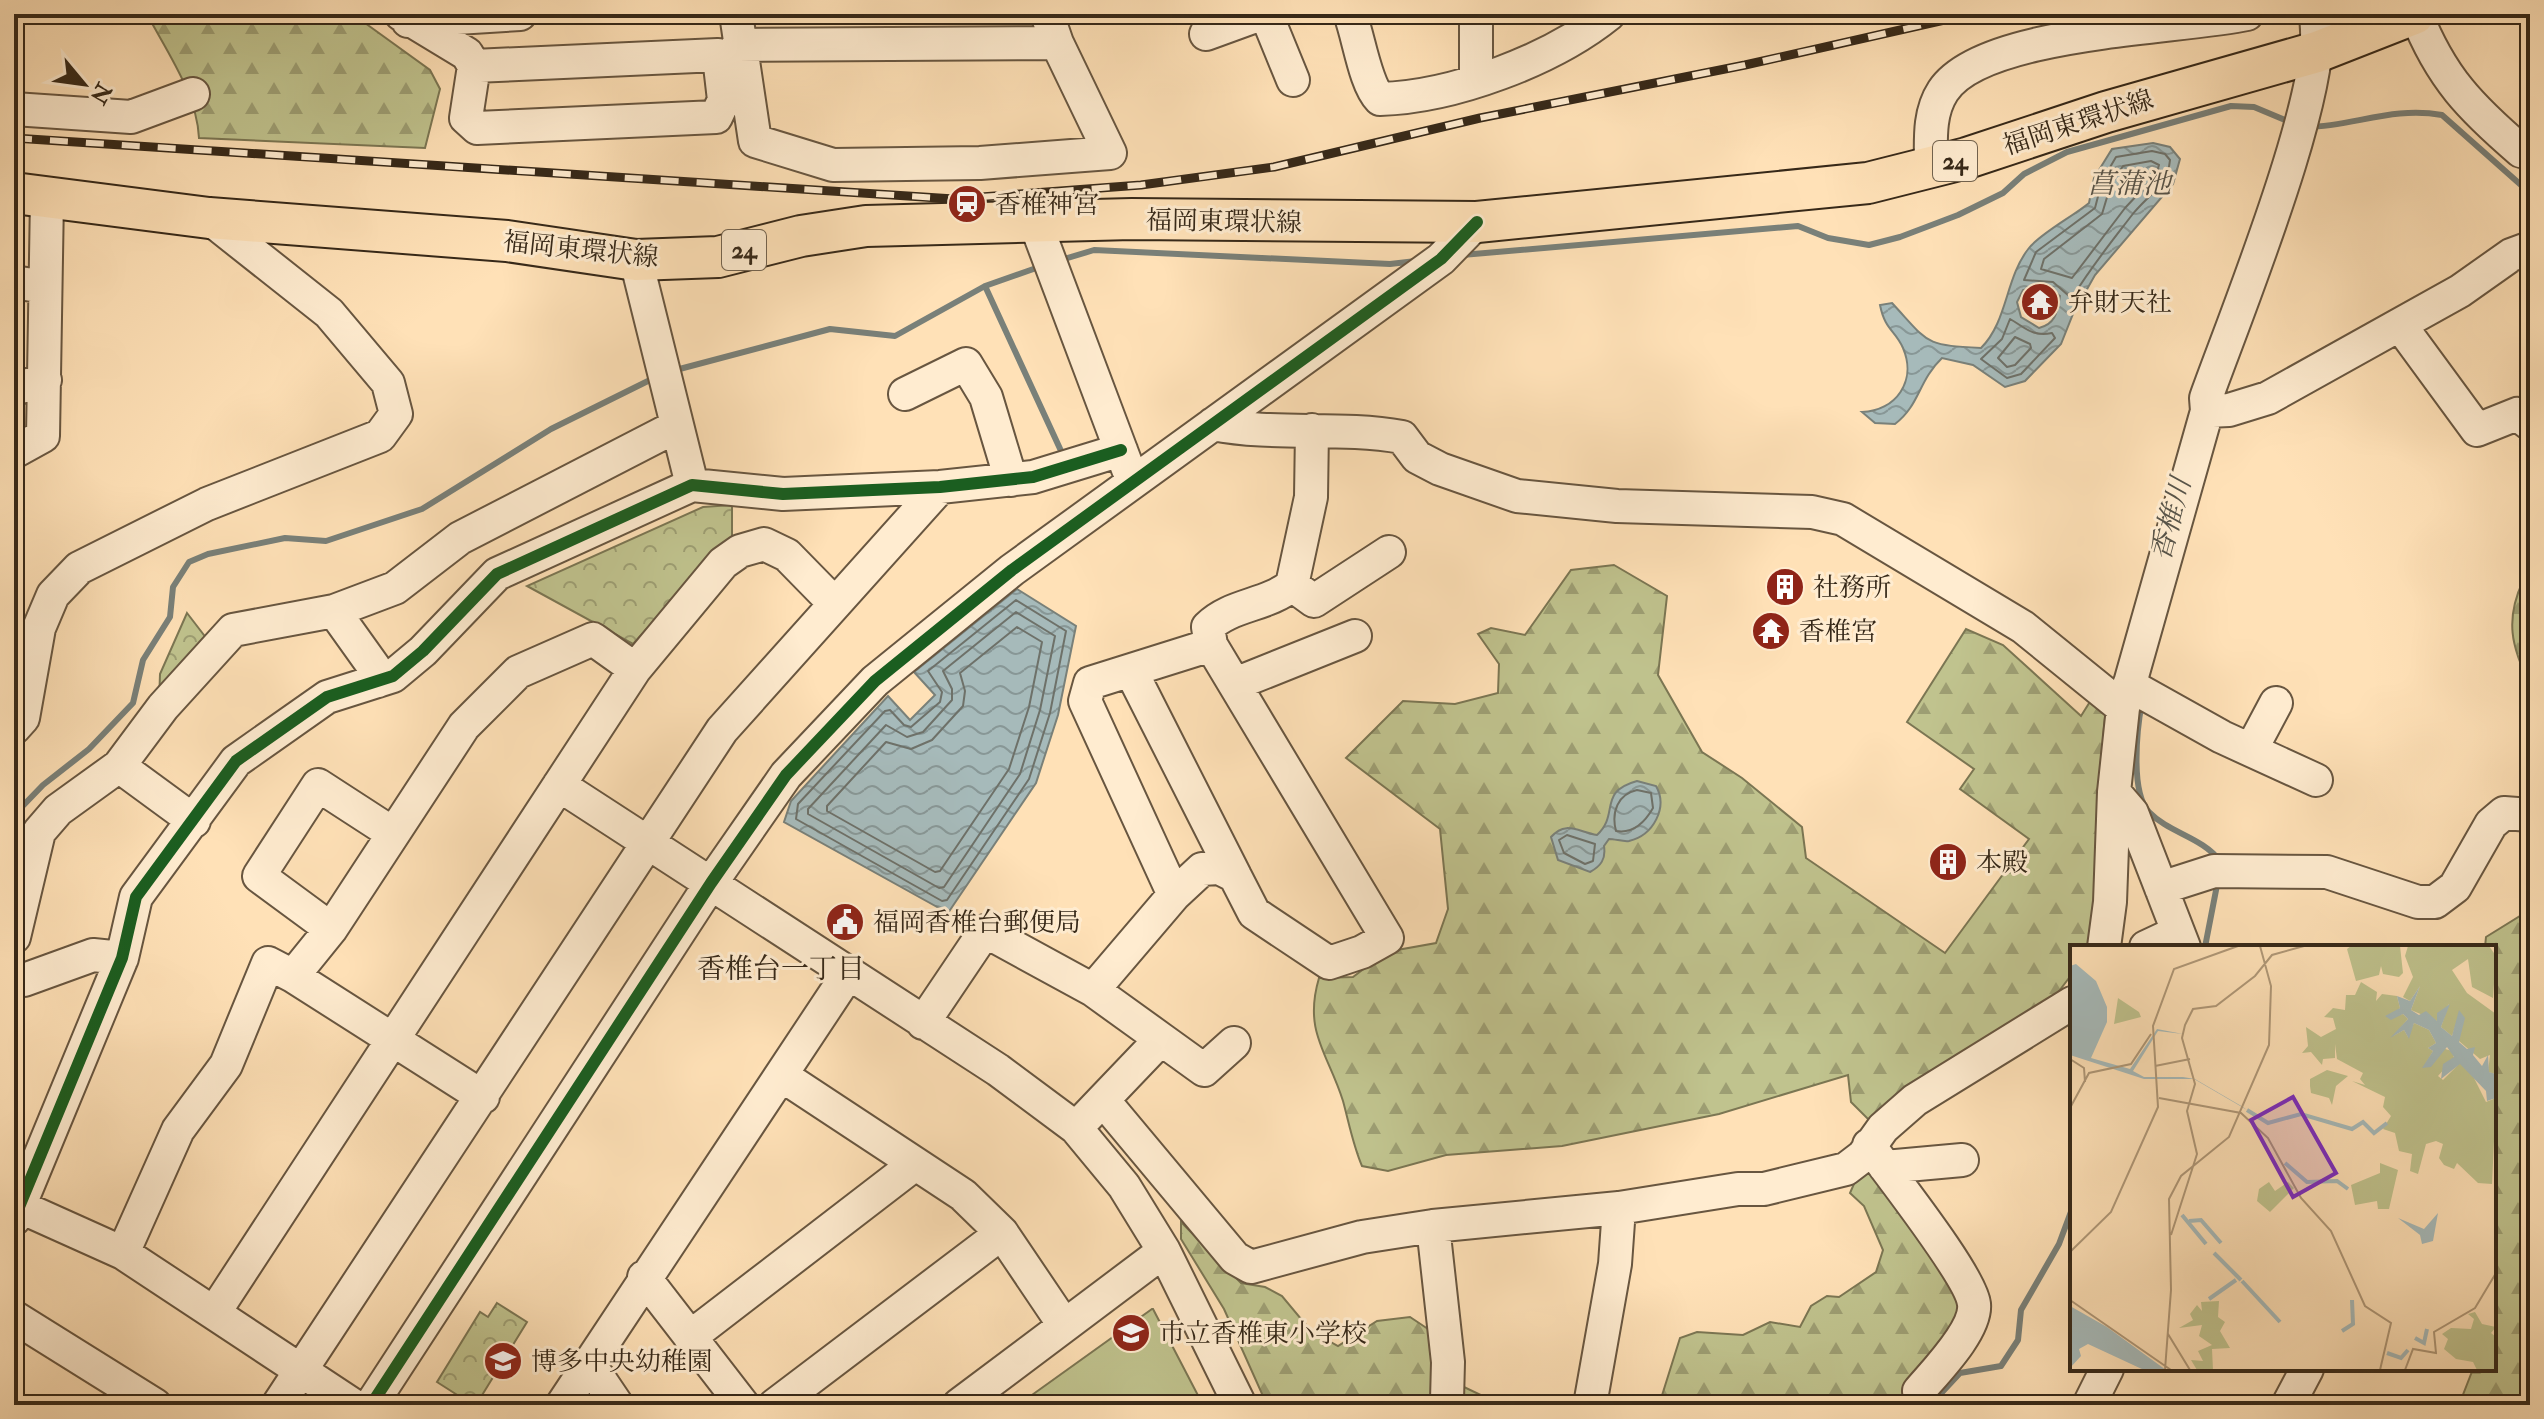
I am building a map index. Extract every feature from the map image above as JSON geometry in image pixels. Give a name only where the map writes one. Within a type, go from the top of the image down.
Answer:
[{"type":"main road","name":"福岡東環状線","points":[[30,195],[209,218],[507,241],[636,260],[718,257],[801,236],[866,226],[1132,219],[1477,222],[1868,183],[1931,168],[2106,112],[2316,33],[2415,14]]},
{"type":"street","points":[[405,17],[520,14]]},
{"type":"street","points":[[474,66],[731,38],[1052,29],[1110,153],[980,163],[833,165],[755,141],[731,38],[715,14]]},
{"type":"street","points":[[1206,34],[1263,14],[1293,80]]},
{"type":"street","points":[[1350,14],[1362,44],[1370,88],[1380,99],[1407,98],[1507,70],[1587,32],[1609,14]]},
{"type":"street","points":[[1476,14],[1476,80]]},
{"type":"street","points":[[1931,168],[1932,111],[1944,89],[1965,69],[1997,54],[2099,34],[2208,22],[2247,14]]},
{"type":"street","points":[[2415,14],[2460,96],[2527,153]]},
{"type":"street","points":[[405,17],[467,54],[474,66],[466,118],[477,128],[716,117],[724,100],[731,38]]},
{"type":"street","points":[[2104,945],[2110,902],[2114,792],[2126,697],[2207,411],[2206,398],[2291,155],[2316,33]]},
{"type":"street","points":[[14,109],[131,117],[193,94]]},
{"type":"street","points":[[14,452],[43,436],[29,384],[30,195]]},
{"type":"street","points":[[14,728],[23,718],[39,628],[53,595],[79,568],[207,504],[380,436],[396,414],[388,383],[329,313],[209,218]]},
{"type":"street","points":[[1035,222],[1132,480]]},
{"type":"street","points":[[371,1405],[711,883],[786,775],[875,681],[1132,480],[1441,259],[1477,222]]},
{"type":"street","points":[[2207,411],[2229,410],[2268,398],[2475,282],[2511,255],[2530,248]]},
{"type":"street","points":[[636,260],[692,485]]},
{"type":"street","points":[[2400,325],[2477,430],[2517,414],[2530,424]]},
{"type":"street","points":[[905,394],[966,364],[986,397],[1011,480]]},
{"type":"street","points":[[1213,424],[1243,430],[1359,430],[1402,437],[1417,457],[1428,463],[1517,496],[1617,506],[1812,512],[1843,519],[2023,627],[2126,697],[2316,780]]},
{"type":"street","points":[[14,937],[39,832],[58,810],[119,766],[163,707],[233,630],[334,611],[395,588],[460,538],[677,426]]},
{"type":"street","points":[[1303,593],[1311,497],[1312,430]]},
{"type":"street","points":[[353,1405],[123,1253],[16,1210],[122,958],[136,897],[236,761],[327,697],[393,676],[423,651],[497,574],[692,485],[783,494],[940,487],[1033,477],[1121,450]]},
{"type":"street","points":[[278,1405],[722,730],[940,487]]},
{"type":"street","points":[[214,1313],[635,669],[723,563],[740,551],[764,544],[787,555],[835,604]]},
{"type":"street","points":[[1131,671],[1254,913],[1329,963],[1362,952],[1387,938],[1211,645],[1208,627],[1220,615],[1283,593],[1303,593],[1389,552]]},
{"type":"street","points":[[1235,684],[1364,638],[1303,593]]},
{"type":"street","points":[[334,611],[374,667],[378,681]]},
{"type":"street","points":[[293,976],[331,929],[464,726],[518,672],[593,639],[635,669]]},
{"type":"street","points":[[1174,895],[1085,701],[1090,683],[1211,645]]},
{"type":"street","points":[[2251,750],[2276,703]]},
{"type":"street","points":[[119,766],[194,821]]},
{"type":"street","points":[[331,929],[259,876],[318,785],[392,833]]},
{"type":"street","points":[[559,785],[998,1070],[1076,1128],[1124,1186],[1164,1251],[1240,1405]]},
{"type":"street","points":[[2114,792],[2132,813],[2181,940],[2156,945]]},
{"type":"street","points":[[2161,888],[2214,871],[2327,872],[2418,902],[2435,902],[2455,887],[2491,824],[2504,813],[2530,815]]},
{"type":"street","points":[[1093,990],[1174,895],[1202,869],[1219,868],[1235,876]]},
{"type":"street","points":[[923,1023],[985,931],[1093,990],[1204,1070],[1234,1043]]},
{"type":"street","points":[[14,976],[24,980],[93,955],[122,958]]},
{"type":"street","points":[[123,1253],[178,1130],[226,1065],[268,963],[483,1097]]},
{"type":"street","points":[[562,1405],[644,1277],[848,974]]},
{"type":"street","points":[[1921,1405],[1919,1391],[1958,1345],[1971,1321],[1974,1304],[1962,1275],[1877,1156],[1883,1128],[1915,1100],[2070,1004]]},
{"type":"street","points":[[1076,1128],[1161,1039]]},
{"type":"street","points":[[781,1075],[963,1195],[1002,1233],[1064,1325]]},
{"type":"street","points":[[1103,1100],[1235,1258],[1251,1267],[1362,1237],[1433,1226],[1619,1208],[1738,1189],[1764,1189],[1846,1169],[1863,1156],[1962,1160]]},
{"type":"street","points":[[690,1337],[915,1164]]},
{"type":"street","points":[[1590,1405],[1615,1264],[1619,1208]]},
{"type":"street","points":[[1433,1226],[1448,1362],[1447,1400]]},
{"type":"street","points":[[775,1405],[1002,1233]]},
{"type":"street","points":[[959,1405],[1164,1251]]},
{"type":"street","points":[[644,1277],[743,1405]]},
{"type":"street","points":[[14,1317],[155,1405]]},
{"type":"street","points":[[590,1365],[617,1405]]},
{"type":"street","points":[[2089,1405],[2106,1371]]},
{"type":"street","points":[[2288,1405],[2306,1371]]},
{"type":"green space","points":[[147,14],[364,14],[365,23],[430,70],[440,89],[425,148],[199,138],[187,89]]},
{"type":"green space","points":[[732,505],[732,541],[711,558],[633,644],[527,586],[703,507]]},
{"type":"green space","points":[[1614,565],[1667,596],[1658,675],[1702,752],[1742,778],[1802,827],[1806,858],[1945,953],[2029,839],[1960,789],[1974,769],[1907,722],[1966,629],[2003,645],[2081,716],[2093,697],[2106,706],[2103,738],[2104,903],[2093,945],[2070,945],[2070,977],[2053,999],[1874,1125],[1851,1102],[1848,1075],[1719,1114],[1562,1146],[1446,1155],[1388,1171],[1362,1166],[1343,1101],[1319,1042],[1314,1013],[1319,978],[1353,977],[1386,952],[1436,943],[1448,909],[1440,829],[1346,758],[1403,701],[1455,704],[1498,693],[1499,664],[1478,634],[1491,628],[1525,635],[1571,570]]},
{"type":"green space","points":[[2530,580],[2530,684],[2518,658],[2512,621],[2523,581]]},
{"type":"green space","points":[[187,613],[210,643],[159,704],[160,674]]},
{"type":"green space","points":[[2530,915],[2530,1405],[2459,1405],[2472,1371],[2496,1371],[2496,945],[2485,945],[2486,937],[2520,916]]},
{"type":"green space","points":[[1872,1166],[1966,1300],[1908,1405],[1659,1405],[1680,1338],[1697,1332],[1743,1335],[1770,1322],[1800,1327],[1811,1306],[1827,1296],[1839,1297],[1876,1272],[1883,1250],[1864,1206],[1850,1193],[1860,1170]]},
{"type":"green space","points":[[1181,1222],[1241,1283],[1265,1287],[1282,1296],[1311,1331],[1338,1346],[1377,1321],[1410,1317],[1431,1331],[1443,1377],[1489,1399],[1516,1399],[1519,1405],[1267,1405],[1224,1309],[1181,1239]]},
{"type":"green space","points":[[497,1303],[527,1322],[476,1405],[473,1405],[437,1382],[480,1312],[488,1317]]},
{"type":"green space","name":"市立香椎東小学校","points":[[1152,1309],[1203,1405],[1018,1405]]},
{"type":"water","name":"菖蒲池","points":[[2153,143],[2170,147],[2180,159],[2173,184],[2095,275],[2073,314],[2061,344],[2025,381],[2005,387],[1973,365],[1942,358],[1928,375],[1910,409],[1895,424],[1875,423],[1862,412],[1885,406],[1894,400],[1907,372],[1903,348],[1887,325],[1880,305],[1892,303],[1929,340],[1981,348],[1997,325],[2021,260],[2041,237],[2089,203],[2094,178],[2112,149]],"holes":[[[2050,289],[2060,296],[2057,312],[2049,324],[2039,328],[2021,317],[2017,302],[2023,290]]]},
{"type":"water","points":[[1017,589],[1076,626],[1058,715],[1036,783],[948,913],[784,822],[791,801],[888,696],[910,720],[935,695],[914,672]]},
{"type":"water","points":[[1637,781],[1656,786],[1659,794],[1659,811],[1645,833],[1629,841],[1609,839],[1604,846],[1602,862],[1590,872],[1558,860],[1551,837],[1567,828],[1597,835],[1604,827],[1617,791]]},
{"type":"waterway","points":[[1462,255],[1798,226],[1828,238],[1869,245],[1958,215],[2003,193],[2024,174],[2067,152],[2231,106],[2254,107],[2290,122]]},
{"type":"waterway","points":[[2308,127],[2407,113],[2442,115],[2530,193]]},
{"type":"waterway","points":[[1061,260],[1094,250],[1390,264],[1416,261]]},
{"type":"waterway","points":[[672,371],[830,329],[895,336],[985,286],[1042,266]]},
{"type":"waterway","points":[[985,286],[1062,453]]},
{"type":"waterway","points":[[14,815],[43,785],[89,749],[133,703],[143,660],[170,617],[173,587],[189,562],[208,554],[285,538],[326,541],[422,509],[551,429],[654,378]]},
{"type":"waterway","name":"香椎川","points":[[2142,702],[2136,759],[2143,803],[2157,819],[2204,846],[2220,861]]},
{"type":"waterway","name":"香椎川","points":[[2205,945],[2218,880]]},
{"type":"waterway","name":"香椎川","points":[[1933,1402],[1960,1373],[2001,1366],[2018,1340],[2021,1310],[2059,1244],[2070,1214]]},
{"type":"railway","points":[[14,138],[954,199],[1141,185],[1274,167],[1480,118],[1745,65],[1971,14]]},
{"type":"cycle path","points":[[371,1405],[711,883],[786,775],[875,681],[1012,570],[1441,259],[1477,222]]},
{"type":"cycle path","points":[[14,1219],[122,958],[136,897],[236,761],[327,697],[393,676],[423,651],[497,574],[692,485],[783,494],[940,487],[1033,477],[1121,450]]},
{"type":"place","name":"香椎神宮","points":[[967,204]]},
{"type":"place","name":"弁財天社","points":[[2040,302]]},
{"type":"place","name":"社務所","points":[[1785,587]]},
{"type":"place","name":"香椎宮","points":[[1771,631]]},
{"type":"place","name":"本殿","points":[[1948,862]]},
{"type":"place","name":"福岡香椎台郵便局","points":[[845,922]]},
{"type":"place","name":"市立香椎東小学校","points":[[1131,1333]]},
{"type":"place","name":"博多中央幼稚園","points":[[503,1361]]},
{"type":"district","name":"香椎台一丁目","points":[[781,968]]}]
